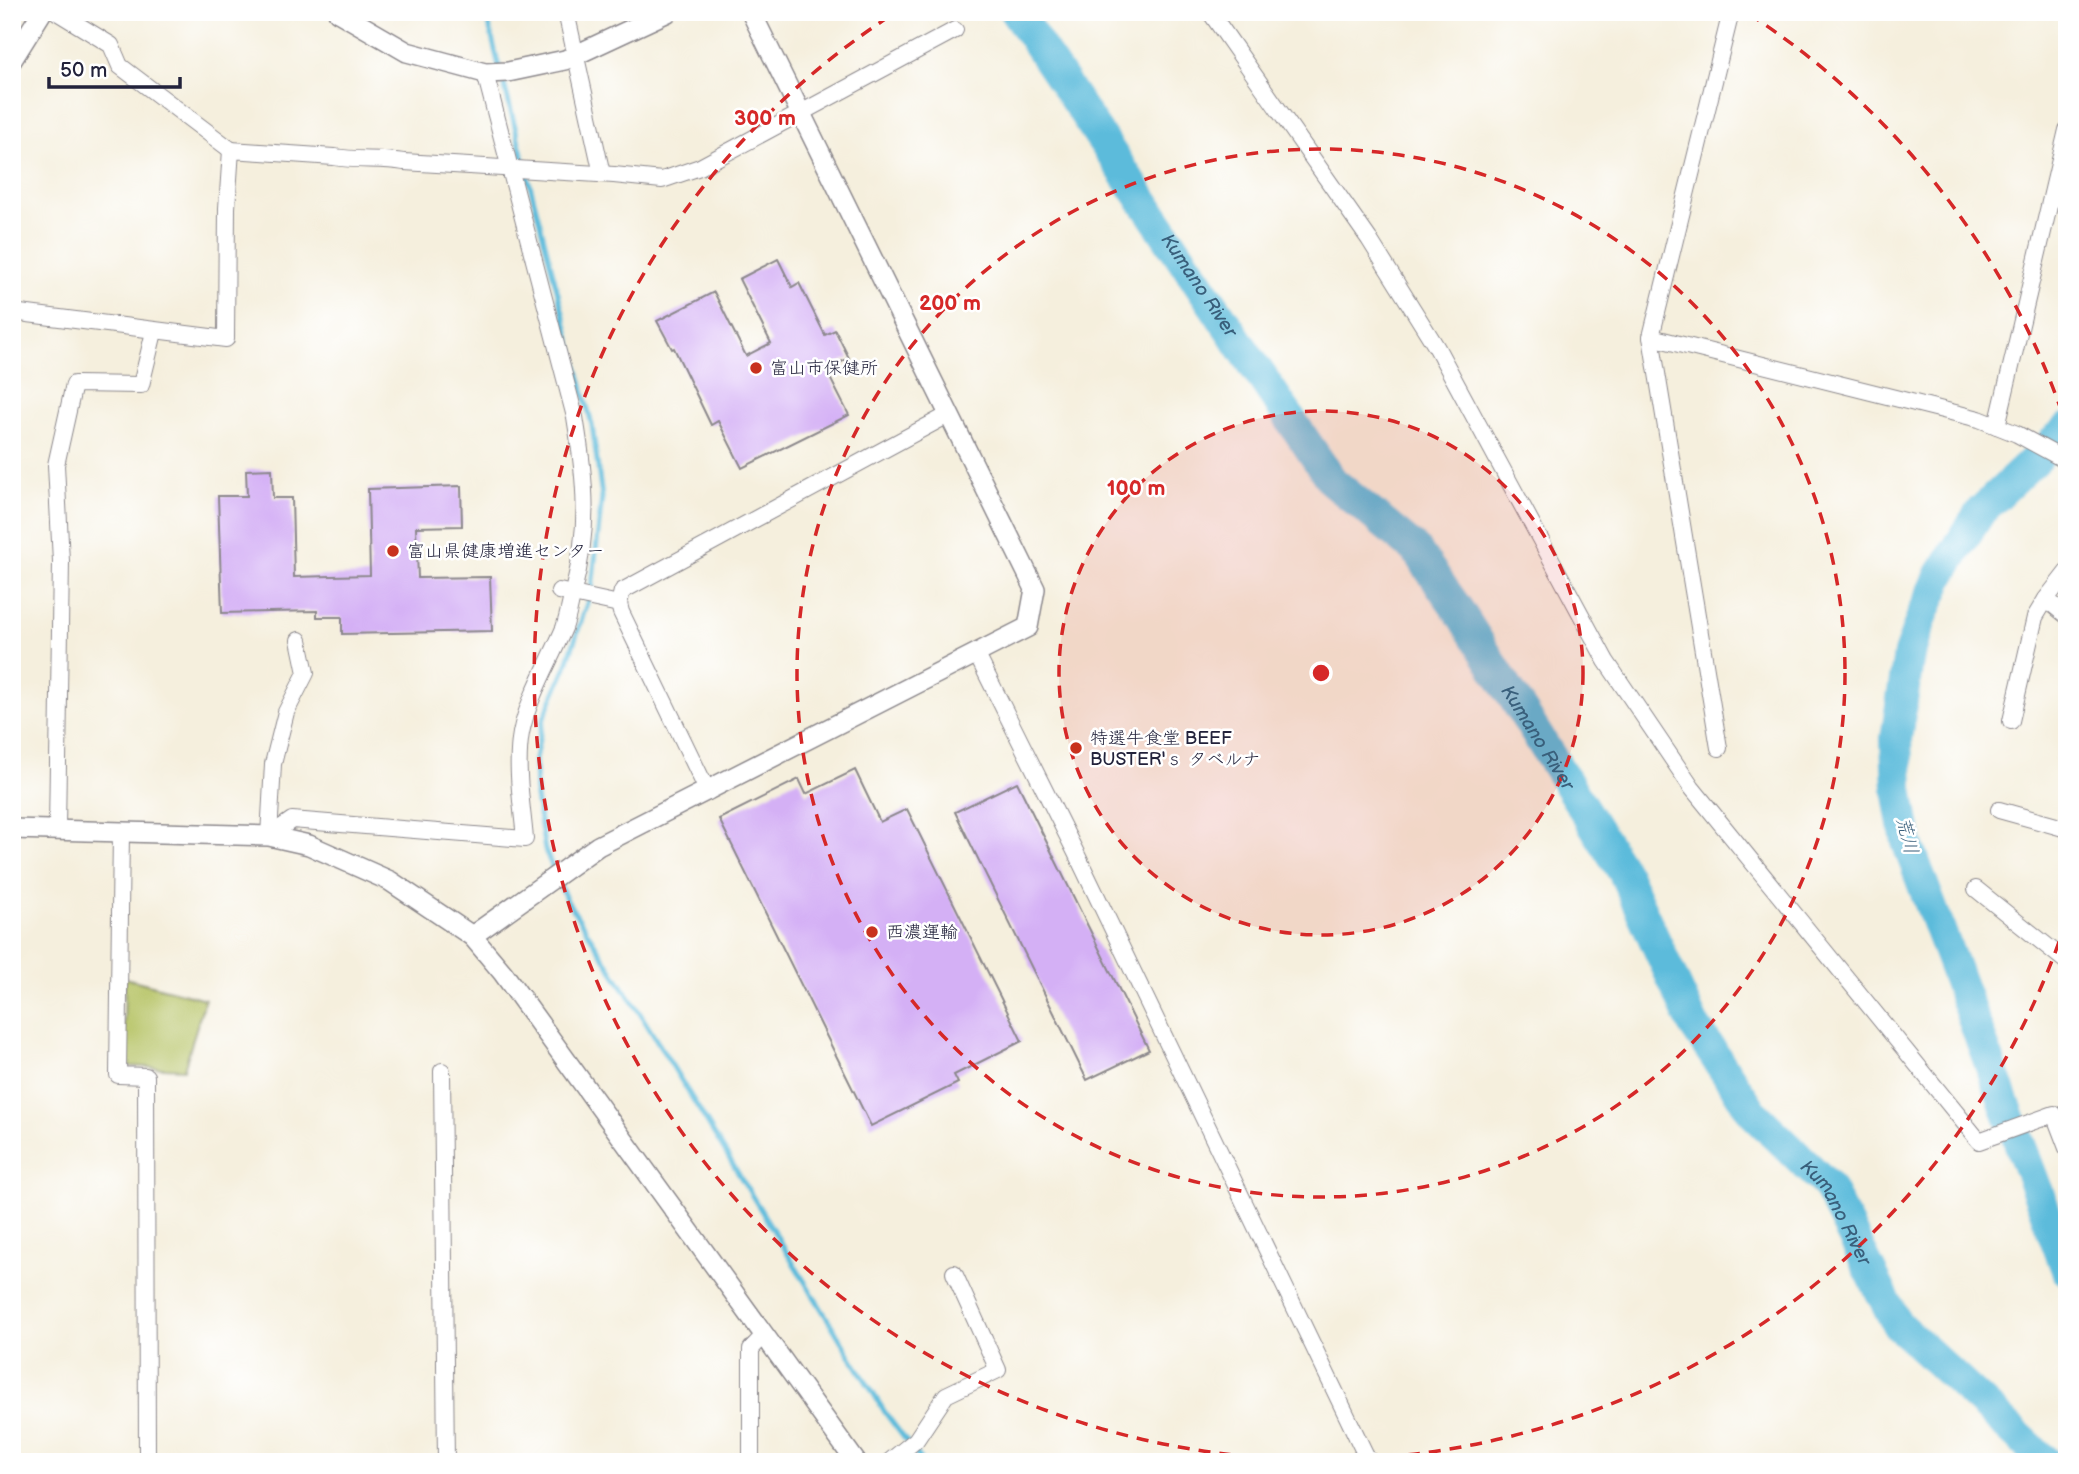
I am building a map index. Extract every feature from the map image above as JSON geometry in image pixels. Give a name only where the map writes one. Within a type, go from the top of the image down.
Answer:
[{"type":"street","points":[[12,60],[42,12]]},
{"type":"street","points":[[57,12],[111,45],[120,66],[231,150],[662,180],[700,167],[956,30]]},
{"type":"street","points":[[338,12],[407,52],[485,73],[508,72],[576,57],[668,12]]},
{"type":"street","points":[[566,12],[602,174]]},
{"type":"street","points":[[472,936],[598,846],[1028,627],[1035,589],[751,12]]},
{"type":"street","points":[[1210,12],[1369,239],[1437,348],[1606,661],[1692,788],[1979,1141],[2054,1114],[2067,1148]]},
{"type":"street","points":[[1719,748],[1651,337],[1731,12]]},
{"type":"street","points":[[269,836],[292,820],[525,839],[519,772],[522,732],[536,691],[565,625],[566,592],[580,565],[586,522],[584,473],[575,417],[485,73]]},
{"type":"street","points":[[1997,426],[2067,130]]},
{"type":"street","points":[[12,312],[226,339],[227,208],[231,150]]},
{"type":"street","points":[[57,830],[61,561],[55,465],[74,384],[141,385],[154,332]]},
{"type":"street","points":[[1651,337],[1979,419],[2017,434],[2065,463]]},
{"type":"street","points":[[708,792],[619,604],[622,591],[948,415]]},
{"type":"street","points":[[2011,721],[2035,617],[2067,572]]},
{"type":"street","points":[[566,592],[619,604]]},
{"type":"street","points":[[2046,599],[2067,616]]},
{"type":"street","points":[[269,836],[273,764],[286,712],[306,673],[299,640]]},
{"type":"street","points":[[977,655],[1081,863],[1369,1462]]},
{"type":"street","points":[[1999,810],[2067,829]]},
{"type":"street","points":[[12,829],[269,836],[309,845],[390,881],[472,936],[512,984],[856,1462]]},
{"type":"street","points":[[121,832],[118,1075],[146,1076],[147,1462]]},
{"type":"street","points":[[1976,889],[2067,962]]},
{"type":"street","points":[[442,1071],[446,1462]]},
{"type":"street","points":[[889,1462],[916,1440],[946,1395],[998,1370],[954,1273]]},
{"type":"street","points":[[751,1462],[751,1349],[765,1334]]},
{"type":"green space","points":[[125,978],[205,999],[184,1069],[123,1066]]},
{"type":"building","name":"富山市保健所","points":[[778,259],[792,287],[799,283],[825,335],[835,330],[849,358],[826,370],[849,415],[742,468],[718,421],[711,425],[674,348],[672,349],[657,321],[714,292],[746,356],[771,343],[739,279]]},
{"type":"building","name":"富山県健康増進センター","points":[[272,469],[273,498],[292,498],[294,577],[370,575],[368,489],[461,486],[462,526],[416,527],[418,578],[490,577],[492,631],[342,634],[342,617],[317,617],[317,611],[222,613],[218,496],[247,496],[246,470]]},
{"type":"building","name":"西濃運輸","points":[[855,770],[880,822],[907,809],[1022,1041],[954,1075],[958,1083],[871,1126],[719,819],[799,779],[806,794]]},
{"type":"building","points":[[1017,782],[1149,1050],[1087,1080],[955,812]]},
{"type":"waterway","points":[[486,12],[499,67]]},
{"type":"waterway","name":"Kumano River","points":[[1016,12],[1332,481],[1416,550],[1459,611],[1624,873],[1693,1024],[1754,1114],[1827,1185],[1897,1324],[2046,1462]]},
{"type":"waterway","points":[[502,76],[592,425],[602,497],[592,588],[566,667],[543,720],[535,759],[536,797],[545,850],[554,871]]},
{"type":"waterway","name":"荒川","points":[[2067,429],[1981,511],[1941,574],[1909,654],[1896,739],[1898,789],[1907,842],[2067,1270]]},
{"type":"waterway","points":[[558,880],[566,899],[641,1015],[886,1414],[922,1462]]},
{"type":"place","name":"富山市保健所","points":[[756,368]]},
{"type":"place","name":"富山県健康増進センター","points":[[393,551]]},
{"type":"place","name":"特選牛食堂 BEEF BUSTER'ｓ タベルナ","points":[[1076,748]]},
{"type":"place","name":"西濃運輸","points":[[872,932]]}]
